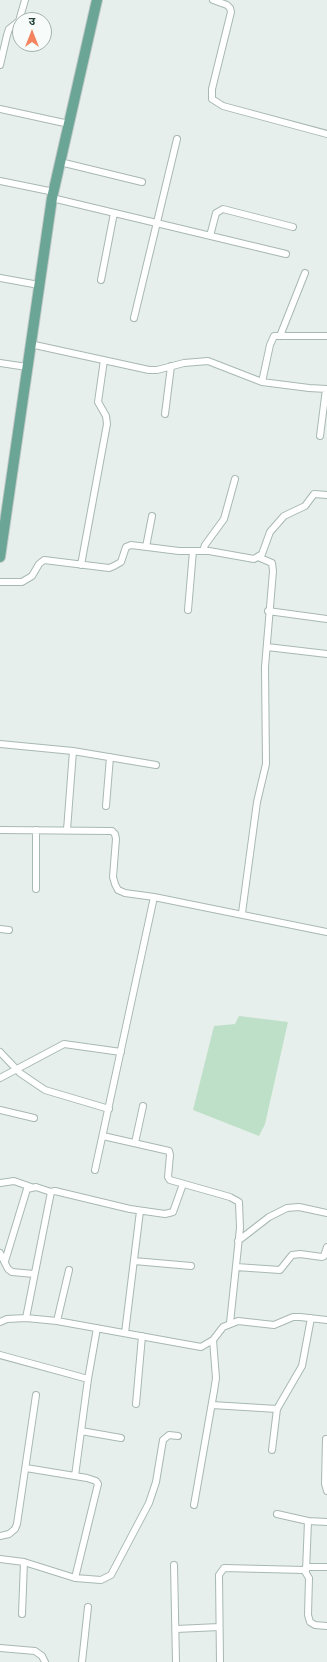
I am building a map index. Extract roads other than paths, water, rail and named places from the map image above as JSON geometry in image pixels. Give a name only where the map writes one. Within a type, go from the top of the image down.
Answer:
[{"type":"main road","points":[[0,557],[2,532],[26,367],[53,195],[96,0]]},
{"type":"street","points":[[0,65],[9,29],[19,21],[25,0]]},
{"type":"street","points":[[213,0],[227,5],[231,12],[212,89],[212,99],[223,106],[327,134]]},
{"type":"street","points":[[0,109],[69,124]]},
{"type":"street","points":[[134,318],[177,139]]},
{"type":"street","points":[[60,162],[142,182]]},
{"type":"street","points":[[0,181],[114,213],[286,254]]},
{"type":"street","points":[[210,236],[216,213],[223,209],[293,227]]},
{"type":"street","points":[[101,280],[114,213]]},
{"type":"street","points":[[280,336],[305,273]]},
{"type":"street","points":[[0,278],[39,285]]},
{"type":"street","points":[[262,382],[272,338],[280,336],[327,336]]},
{"type":"street","points":[[30,344],[149,370],[157,370],[184,362],[208,361],[262,382],[326,389],[320,436]]},
{"type":"street","points":[[81,565],[106,424],[106,416],[98,402],[104,360]]},
{"type":"street","points":[[0,363],[26,367]]},
{"type":"street","points":[[165,414],[171,366]]},
{"type":"street","points":[[203,551],[205,544],[224,519],[235,479]]},
{"type":"street","points":[[0,582],[22,582],[32,576],[39,564],[44,560],[109,568],[121,562],[126,547],[131,545],[203,551],[254,559],[262,554],[270,532],[284,516],[304,506],[314,494],[327,495]]},
{"type":"street","points":[[146,547],[152,516]]},
{"type":"street","points":[[188,610],[193,551]]},
{"type":"street","points":[[242,913],[257,802],[266,764],[266,647],[272,565],[258,557]]},
{"type":"street","points":[[268,611],[327,619]]},
{"type":"street","points":[[266,647],[327,654]]},
{"type":"street","points":[[0,744],[73,751],[156,765]]},
{"type":"street","points":[[67,830],[73,751]]},
{"type":"street","points":[[106,806],[110,757]]},
{"type":"street","points":[[0,830],[112,831],[115,834],[116,839],[113,877],[118,890],[124,893],[154,896],[242,913],[327,932]]},
{"type":"street","points":[[36,830],[36,889]]},
{"type":"street","points":[[95,1170],[154,896]]},
{"type":"street","points":[[0,929],[9,930]]},
{"type":"street","points":[[0,1078],[64,1044],[121,1052]]},
{"type":"street","points":[[0,1052],[17,1070],[45,1090],[109,1109]]},
{"type":"street","points":[[135,1144],[143,1106]]},
{"type":"street","points":[[0,1110],[34,1118]]},
{"type":"street","points":[[103,1136],[169,1151],[168,1177],[184,1184],[230,1197],[239,1202],[238,1242],[230,1323]]},
{"type":"street","points":[[0,1183],[14,1181],[51,1192],[55,1191],[140,1211],[165,1214],[173,1212],[184,1184]]},
{"type":"street","points":[[4,1262],[26,1189],[31,1187]]},
{"type":"street","points":[[26,1318],[51,1192]]},
{"type":"street","points":[[238,1242],[269,1217],[287,1208],[299,1207],[327,1213]]},
{"type":"street","points":[[125,1333],[140,1211]]},
{"type":"street","points":[[236,1267],[280,1270],[292,1255],[300,1254],[322,1257],[324,1256],[327,1247]]},
{"type":"street","points":[[0,1253],[8,1269],[12,1272],[34,1274]]},
{"type":"street","points":[[134,1261],[191,1266]]},
{"type":"street","points":[[57,1321],[69,1270]]},
{"type":"street","points":[[0,1322],[7,1319],[26,1318],[57,1321],[202,1347],[213,1340],[223,1327],[230,1323],[248,1321],[274,1325],[293,1317],[327,1320]]},
{"type":"street","points":[[272,1450],[277,1409],[302,1366],[311,1318]]},
{"type":"street","points":[[75,1476],[88,1379],[97,1328]]},
{"type":"street","points":[[136,1404],[142,1336]]},
{"type":"street","points":[[194,1505],[216,1378],[213,1340]]},
{"type":"street","points":[[0,1354],[88,1379]]},
{"type":"street","points":[[0,1536],[9,1534],[18,1524],[36,1396]]},
{"type":"street","points":[[212,1404],[277,1409]]},
{"type":"street","points":[[81,1431],[121,1438]]},
{"type":"street","points":[[0,1559],[24,1562],[75,1578],[101,1580],[111,1575],[115,1570],[149,1503],[156,1482],[163,1440],[168,1435],[178,1436]]},
{"type":"street","points":[[326,1439],[325,1484],[327,1491]]},
{"type":"street","points":[[26,1468],[96,1481],[98,1487],[75,1578]]},
{"type":"street","points":[[277,1514],[308,1521],[327,1522]]},
{"type":"street","points":[[308,1521],[306,1569],[309,1578],[308,1615],[310,1622],[315,1625],[327,1626]]},
{"type":"street","points":[[22,1614],[24,1562]]},
{"type":"street","points":[[174,1564],[176,1662]]},
{"type":"street","points":[[220,1662],[219,1580],[221,1570],[231,1567],[306,1569],[327,1567]]},
{"type":"street","points":[[82,1662],[88,1606]]},
{"type":"street","points":[[176,1629],[219,1627]]},
{"type":"street","points":[[0,1648],[35,1651],[42,1656],[44,1662]]}]
